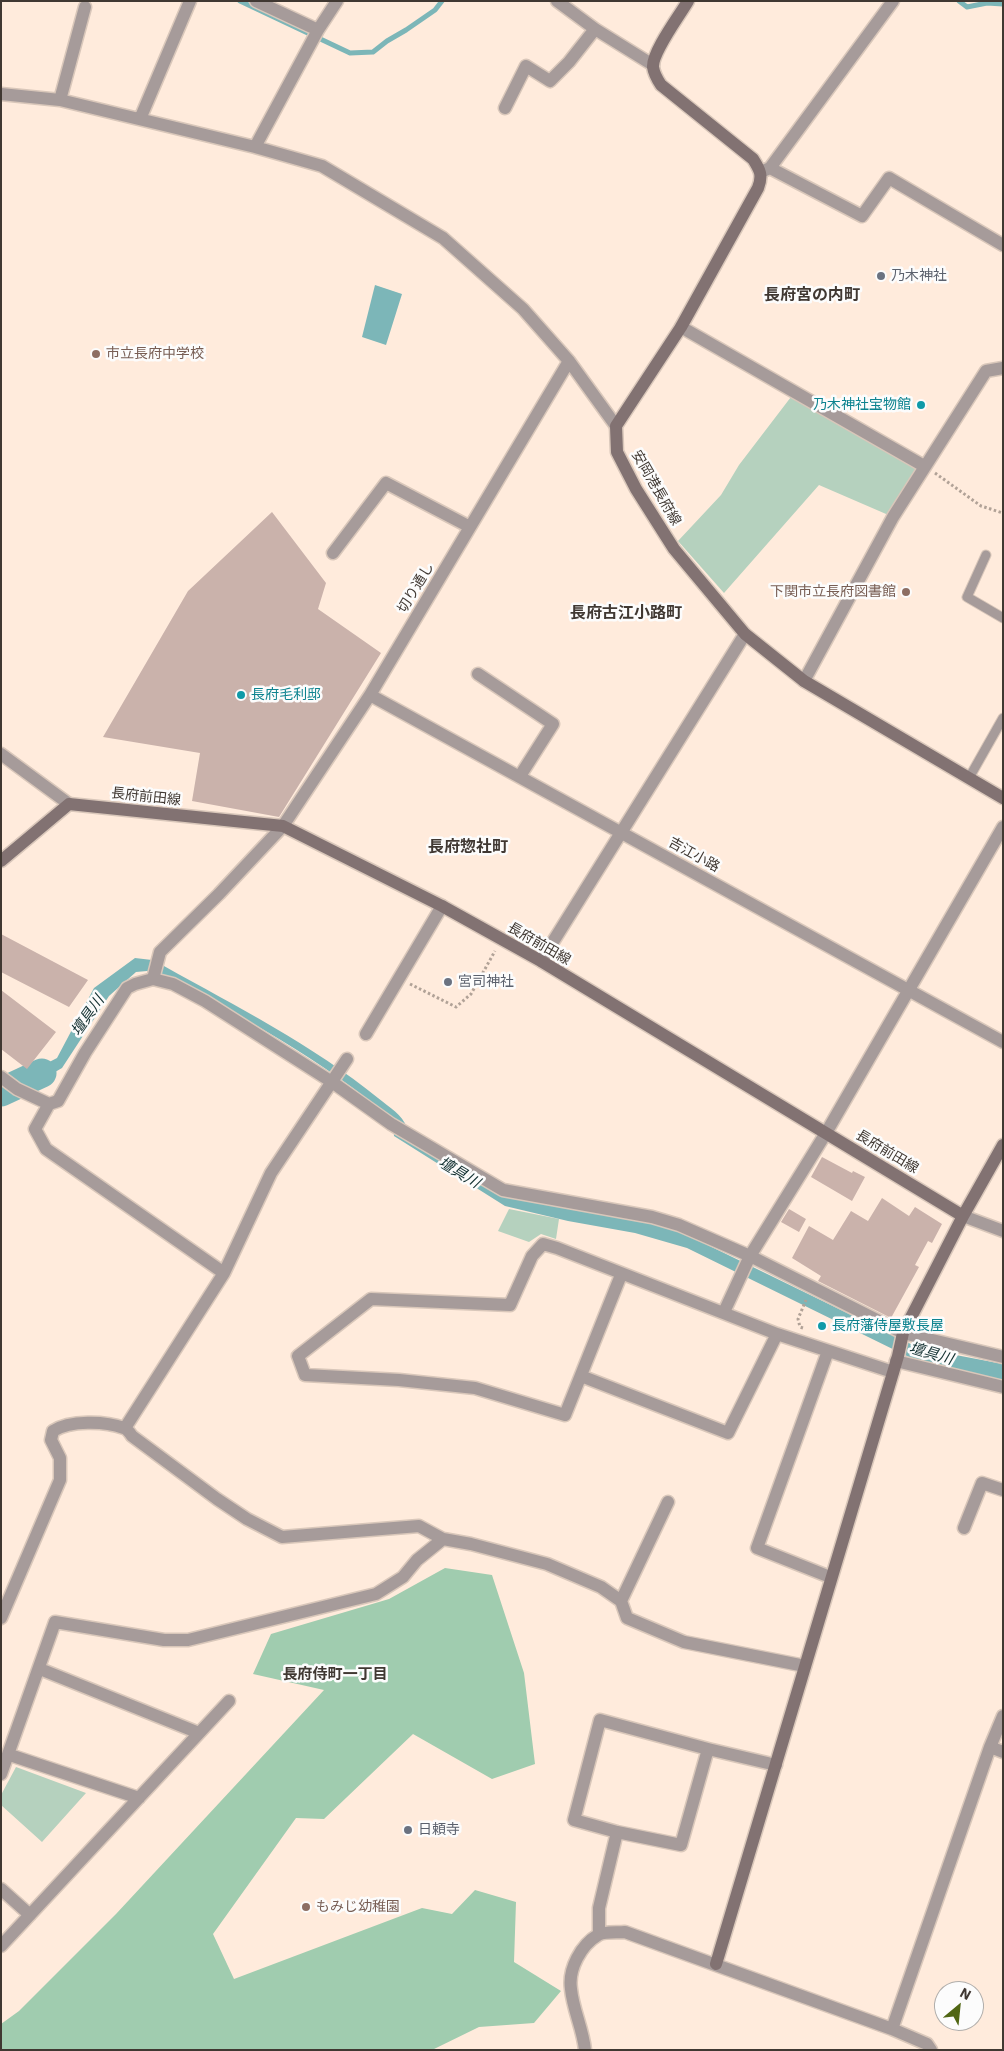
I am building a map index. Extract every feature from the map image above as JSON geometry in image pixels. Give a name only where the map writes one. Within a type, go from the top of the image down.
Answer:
[{"type":"main road","points":[[616,426],[681,327],[758,188],[766,170],[661,85],[655,76],[653,65],[659,47],[688,1]]},
{"type":"main road","name":"安岡港長府線","points":[[616,426],[617,452],[636,489],[674,549],[744,634],[804,681],[1003,798]]},
{"type":"main road","points":[[1,861],[69,804]]},
{"type":"main road","name":"長府前田線","points":[[69,804],[283,826],[442,906],[541,961],[963,1216]]},
{"type":"main road","points":[[716,1964],[903,1336],[963,1216],[1003,1145]]},
{"type":"street","points":[[140,119],[190,1]]},
{"type":"street","points":[[256,1],[318,30]]},
{"type":"street","points":[[255,147],[318,30],[337,1]]},
{"type":"street","points":[[557,1],[595,29],[653,65]]},
{"type":"street","points":[[893,1],[766,170],[862,216],[889,178],[1003,244]]},
{"type":"street","points":[[60,100],[85,7]]},
{"type":"street","points":[[505,108],[526,66],[550,81],[569,62],[595,29]]},
{"type":"street","points":[[1,94],[60,100],[255,147],[322,166],[442,238],[523,309],[569,361],[616,426]]},
{"type":"street","points":[[681,327],[924,466]]},
{"type":"street","name":"切り通し","points":[[152,979],[160,952],[219,894],[283,826],[370,695],[569,361]]},
{"type":"street","points":[[804,681],[868,562],[924,466],[986,371],[1003,368]]},
{"type":"street","points":[[333,553],[386,483],[470,527]]},
{"type":"street","points":[[541,961],[744,634]]},
{"type":"street","points":[[478,674],[553,724],[520,776]]},
{"type":"street","name":"吉江小路","points":[[370,695],[1003,1042]]},
{"type":"street","points":[[1,754],[69,804]]},
{"type":"street","points":[[724,1312],[749,1259],[826,1133],[1003,827]]},
{"type":"street","points":[[366,1034],[442,906]]},
{"type":"street","points":[[224,1273],[46,1149],[35,1129],[49,1104],[58,1101],[85,1053],[127,988],[152,979],[172,984],[339,1072],[391,1124],[503,1190],[652,1217],[679,1225],[903,1336],[1003,1357]]},
{"type":"street","points":[[125,1428],[224,1273],[271,1174],[339,1072]]},
{"type":"street","points":[[1,1077],[17,1089],[49,1104]]},
{"type":"street","points":[[963,1216],[1003,1231]]},
{"type":"street","points":[[621,1275],[565,1415],[475,1388],[399,1380],[305,1375],[298,1356],[371,1298],[510,1305],[532,1256],[543,1244],[621,1275],[724,1312],[777,1334],[828,1351],[896,1362],[1003,1387]]},
{"type":"street","points":[[581,1376],[728,1433],[777,1334]]},
{"type":"street","points":[[828,1351],[757,1548],[830,1577]]},
{"type":"street","points":[[1,1618],[60,1480],[60,1458],[51,1440],[53,1431],[60,1426],[89,1422],[125,1428],[132,1436],[217,1499],[247,1518],[282,1536],[420,1526],[443,1539],[471,1544],[547,1564],[600,1587],[621,1601],[627,1618],[684,1642],[805,1666]]},
{"type":"street","points":[[964,1528],[982,1483],[1003,1490]]},
{"type":"street","points":[[621,1601],[668,1502]]},
{"type":"street","points":[[1,1774],[10,1755],[55,1622],[164,1640],[188,1640],[376,1594],[404,1577],[417,1560],[443,1539]]},
{"type":"street","points":[[40,1668],[199,1733]]},
{"type":"street","points":[[1,1946],[229,1701]]},
{"type":"street","points":[[892,2029],[990,1747],[1003,1716]]},
{"type":"street","points":[[708,1749],[681,1845],[618,1832],[574,1820],[600,1720],[776,1765]]},
{"type":"street","points":[[990,1747],[1003,1752]]},
{"type":"street","points":[[10,1755],[139,1798]]},
{"type":"street","points":[[599,1934],[599,1908],[618,1832]]},
{"type":"street","points":[[1,1889],[30,1915]]},
{"type":"street","points":[[585,2050],[584,2036],[570,1987],[573,1967],[583,1948],[599,1934],[625,1932],[892,2029],[927,2044],[931,2050]]},
{"type":"lane","points":[[986,555],[967,597],[1003,618]]},
{"type":"lane","points":[[968,778],[1003,718]]},
{"type":"path","points":[[924,466],[981,506],[1003,513]]},
{"type":"path","points":[[400,978],[456,1007],[472,994],[502,939]]},
{"type":"green space","points":[[794,393],[924,466],[893,517],[819,485],[724,593],[678,541],[721,495],[739,465]]},
{"type":"green space","points":[[509,1209],[559,1219],[556,1239],[541,1234],[529,1242],[498,1231]]},
{"type":"green space","points":[[445,1568],[492,1575],[524,1673],[535,1764],[492,1779],[413,1734],[324,1819],[296,1818],[213,1934],[234,1979],[422,1908],[452,1914],[475,1890],[516,1902],[514,1962],[561,1991],[534,2023],[479,2027],[432,2050],[1,2050],[1,2024],[19,2011],[116,1914],[324,1690],[253,1674],[271,1634],[389,1599]]},
{"type":"green space","points":[[16,1767],[86,1793],[42,1842],[1,1805],[1,1795]]},
{"type":"water","points":[[375,285],[402,294],[386,345],[362,337]]},
{"type":"water","name":"壇具川","points":[[135,958],[152,960],[164,966],[301,1044],[353,1079],[395,1112],[407,1128],[487,1187],[514,1199],[652,1222],[681,1232],[919,1348],[1003,1364],[1003,1381],[915,1360],[687,1248],[635,1233],[568,1221],[505,1206],[394,1136],[393,1120],[339,1078],[252,1023],[161,974],[147,971],[136,972],[109,996],[62,1068],[43,1079],[23,1087],[13,1081],[57,1058],[94,988]]},
{"type":"building","name":"長府毛利邸","points":[[272,512],[326,583],[318,609],[381,653],[279,817],[192,801],[200,753],[103,737],[188,591]]},
{"type":"building","points":[[1,934],[88,980],[69,1007],[1,972]]},
{"type":"building","points":[[1,990],[56,1032],[27,1069],[1,1049]]},
{"type":"building","points":[[822,1157],[852,1173],[853,1171],[865,1177],[852,1201],[811,1177]]},
{"type":"building","points":[[882,1198],[909,1216],[915,1207],[942,1224],[932,1243],[928,1241],[915,1265],[919,1267],[891,1318],[818,1281],[821,1276],[792,1258],[809,1226],[833,1240],[851,1211],[868,1221]]},
{"type":"building","points":[[789,1209],[806,1219],[799,1232],[781,1222]]},
{"type":"waterway","points":[[240,1],[350,53],[373,52],[435,10],[442,1]]},
{"type":"waterway","points":[[959,1],[967,7],[987,3],[1003,4]]},
{"type":"waterway","name":"壇具川","points":[[1,1092],[42,1073]]},
{"type":"place","name":"乃木神社","points":[[881,276]]},
{"type":"place","name":"市立長府中学校","points":[[96,354]]},
{"type":"place","name":"乃木神社宝物館","points":[[921,405]]},
{"type":"place","name":"下関市立長府図書館","points":[[906,592]]},
{"type":"place","name":"長府毛利邸","points":[[241,695]]},
{"type":"place","name":"宮司神社","points":[[448,982]]},
{"type":"place","name":"長府藩侍屋敷長屋","points":[[822,1326]]},
{"type":"place","name":"日頼寺","points":[[408,1830]]},
{"type":"place","name":"もみじ幼稚園","points":[[306,1907]]},
{"type":"district","name":"長府宮の内町","points":[[812,295]]},
{"type":"district","name":"長府古江小路町","points":[[626,613]]},
{"type":"district","name":"長府惣社町","points":[[468,847]]},
{"type":"district","name":"長府侍町一丁目","points":[[335,1675]]}]
